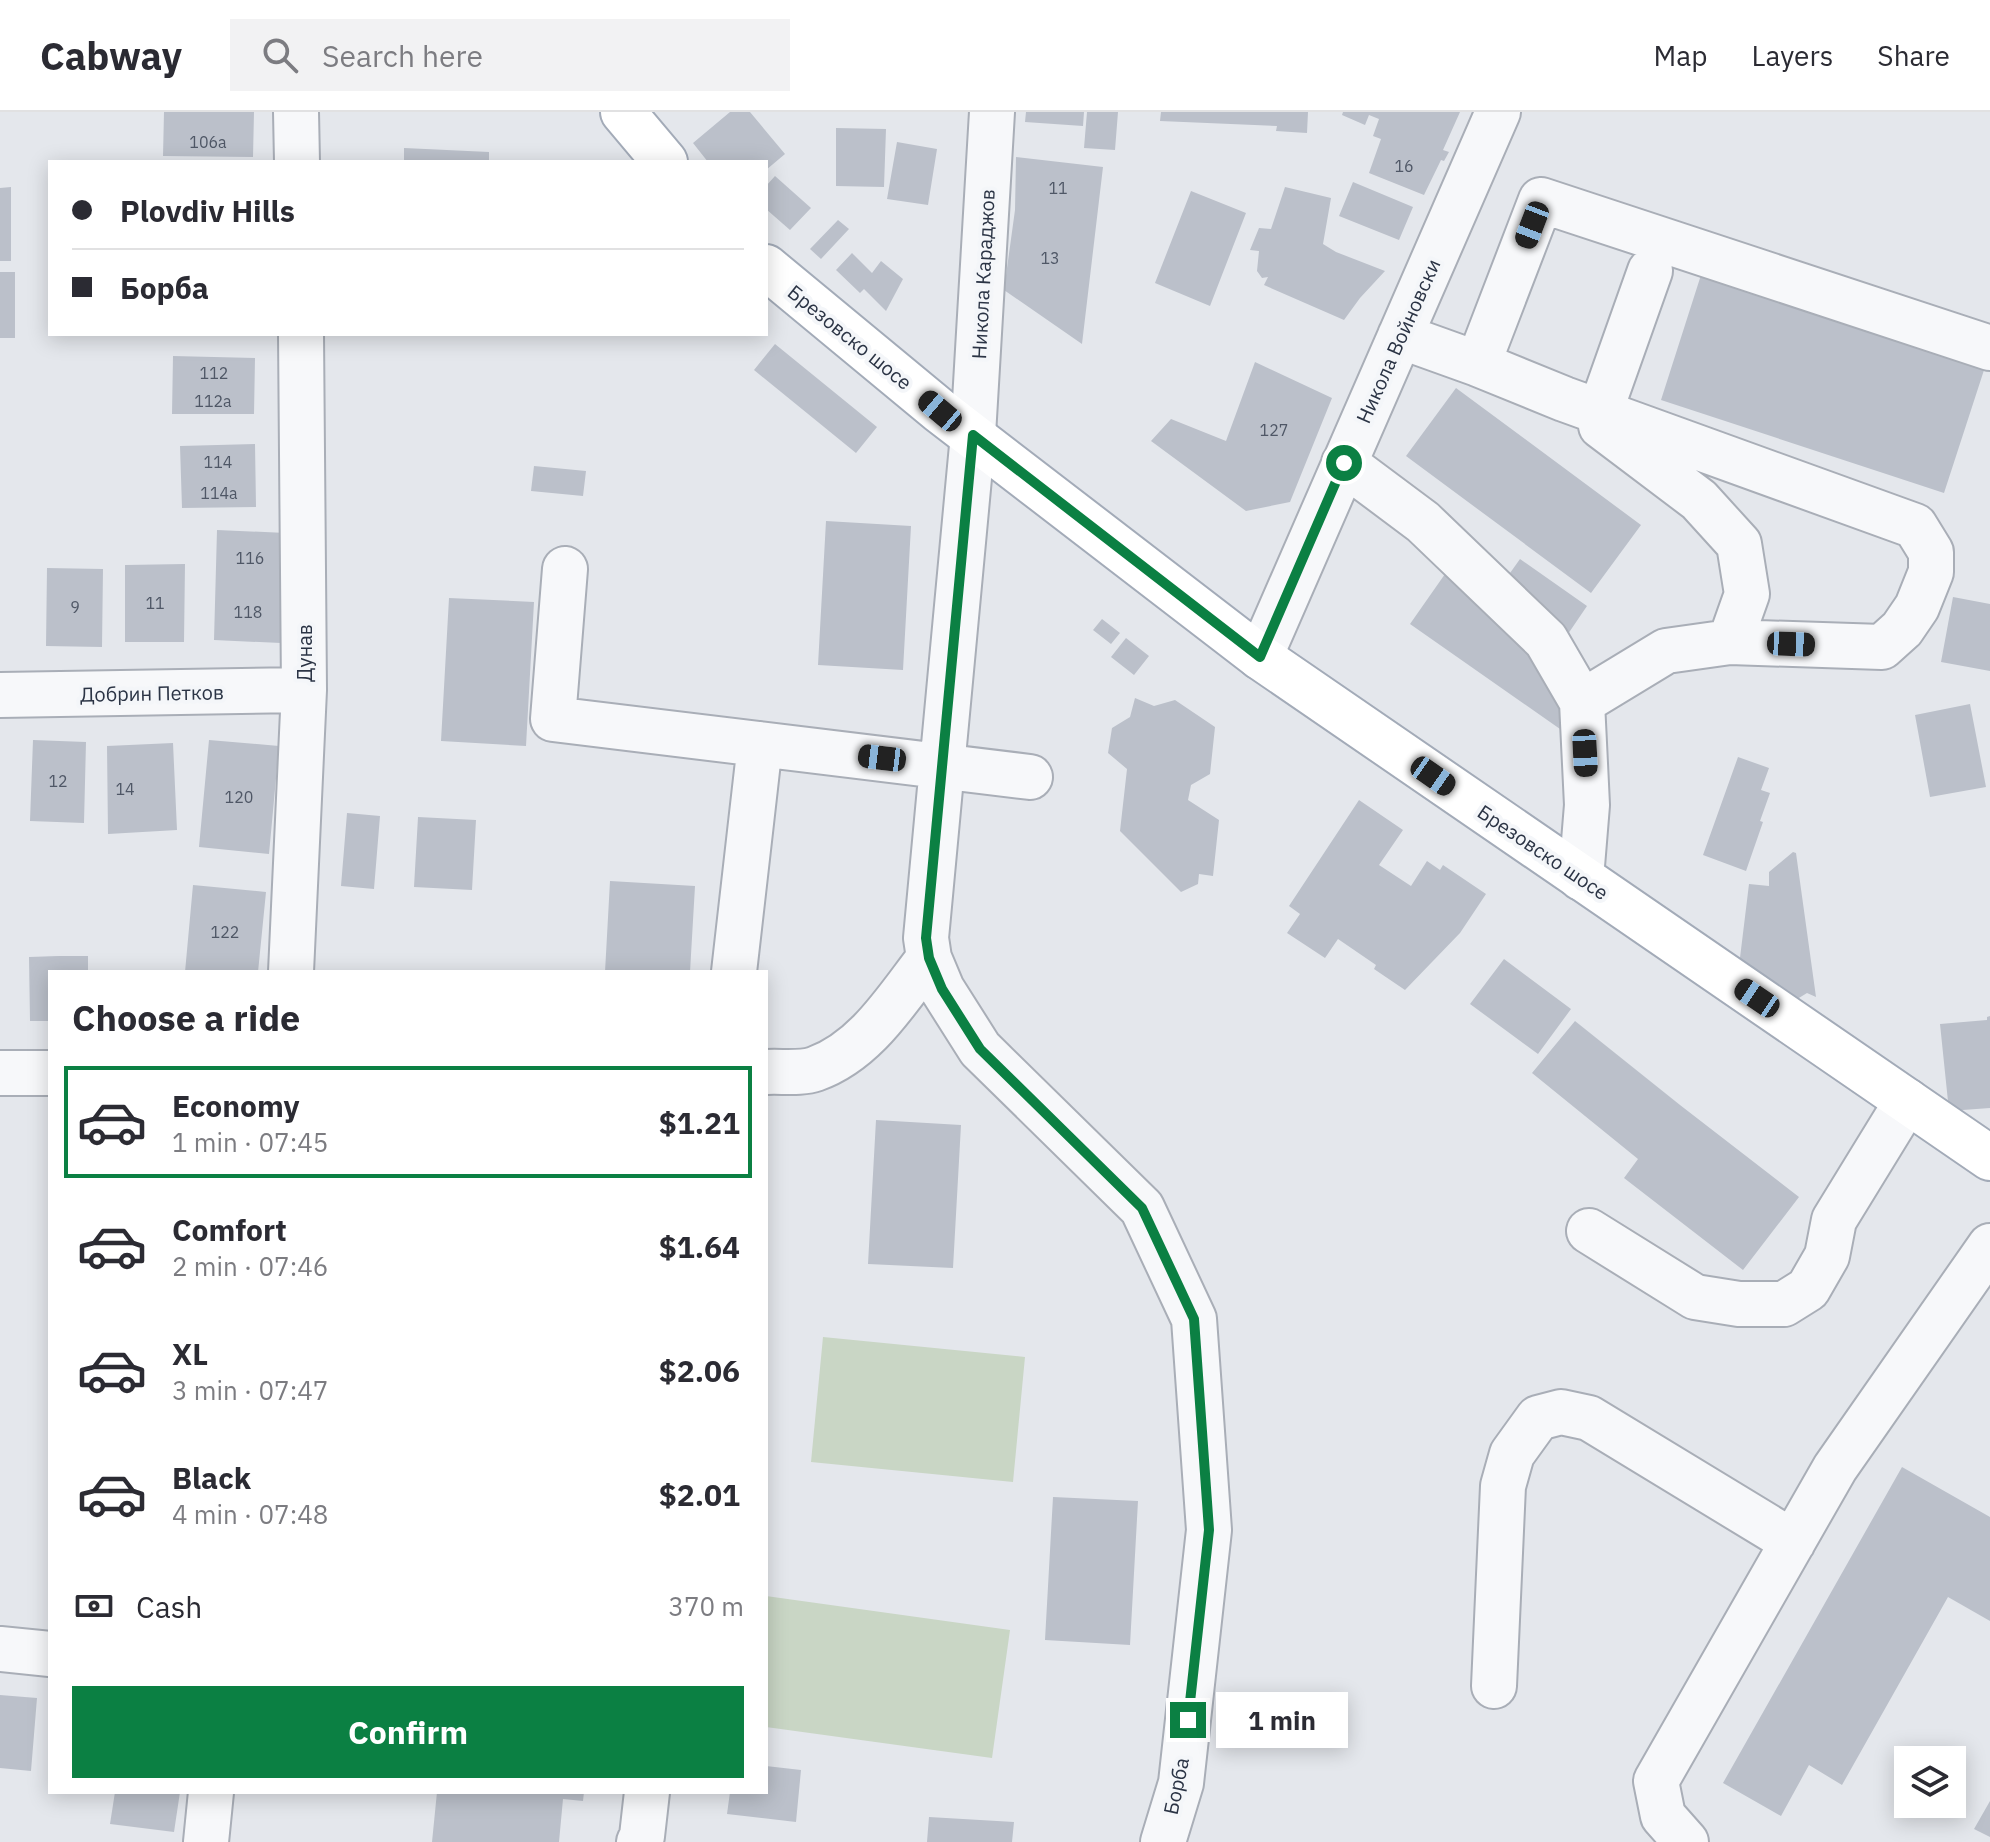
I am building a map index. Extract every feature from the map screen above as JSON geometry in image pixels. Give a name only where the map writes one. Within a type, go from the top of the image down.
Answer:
[{"type":"main road","points":[[623,112],[663,160]]},
{"type":"main road","name":"Брезовско шосе","points":[[768,269],[940,411],[1260,657],[1990,1158]]},
{"type":"street","points":[[296,112],[297,160]]},
{"type":"street","name":"Никола Караджов","points":[[973,435],[992,112]]},
{"type":"street","name":"Никола Войновски","points":[[1260,657],[1498,112]]},
{"type":"street","points":[[1478,364],[1541,200],[1990,348]]},
{"type":"street","points":[[1582,405],[1650,271]]},
{"type":"street","name":"Дунав","points":[[291,970],[304,690],[301,336]]},
{"type":"street","points":[[1400,336],[1915,526],[1931,552],[1931,572],[1917,607],[1902,629],[1882,647],[1730,642],[1666,651],[1582,702]]},
{"type":"street","points":[[1582,405],[1699,500],[1739,544],[1747,594],[1730,642]]},
{"type":"street","name":"Борба","points":[[973,435],[926,938],[929,958],[942,989],[980,1049],[1142,1208],[1194,1319],[1209,1530],[1181,1783],[1163,1842]]},
{"type":"street","points":[[1344,463],[1423,522],[1546,640],[1582,702],[1587,805],[1581,878]]},
{"type":"street","points":[[565,569],[553,719],[1030,777]]},
{"type":"street","name":"Добрин Петков","points":[[0,695],[304,690]]},
{"type":"street","points":[[734,970],[760,744]]},
{"type":"street","points":[[768,1072],[813,1070],[848,1053],[878,1024],[929,958]]},
{"type":"street","points":[[0,1073],[48,1073]]},
{"type":"street","points":[[1589,1231],[1695,1297],[1739,1304],[1784,1304],[1808,1289],[1827,1256],[1834,1220],[1907,1101]]},
{"type":"street","points":[[1686,1842],[1663,1816],[1656,1781],[1835,1468],[1990,1246]]},
{"type":"street","points":[[1494,1686],[1503,1486],[1512,1454],[1538,1418],[1561,1412],[1589,1418],[1793,1542]]},
{"type":"street","points":[[0,1649],[48,1654]]},
{"type":"street","points":[[206,1842],[211,1794]]},
{"type":"street","points":[[639,1842],[647,1794]]},
{"type":"green space","points":[[823,1337],[1025,1357],[1013,1482],[811,1462]]},
{"type":"green space","points":[[768,1596],[1010,1630],[992,1758],[768,1727]]},
{"type":"building","points":[[164,112],[254,112],[253,157],[163,156]]},
{"type":"building","points":[[730,112],[750,112],[785,154],[768,168],[768,160],[706,160],[693,143]]},
{"type":"building","points":[[1026,112],[1084,112],[1083,126],[1025,122]]},
{"type":"building","points":[[1087,112],[1118,112],[1115,150],[1084,148]]},
{"type":"building","points":[[1161,112],[1308,112],[1307,133],[1276,131],[1277,126],[1160,121]]},
{"type":"building","points":[[1343,112],[1460,112],[1443,150],[1449,152],[1444,161],[1441,160],[1424,195],[1369,173],[1381,139],[1373,136],[1379,119],[1369,115],[1365,125],[1342,115]]},
{"type":"building","points":[[836,128],[886,129],[884,187],[836,186]]},
{"type":"building","points":[[897,142],[937,149],[928,205],[887,199]]},
{"type":"building","points":[[404,148],[489,152],[489,160],[404,160]]},
{"type":"building","points":[[1016,157],[1103,167],[1082,344],[1004,290],[1015,210]]},
{"type":"building","points":[[775,176],[811,208],[790,230],[768,211],[768,184]]},
{"type":"building","points":[[1353,182],[1413,207],[1399,240],[1339,216]]},
{"type":"building","points":[[11,187],[11,261],[0,261],[0,188]]},
{"type":"building","points":[[1285,187],[1331,198],[1323,244],[1385,271],[1344,320],[1264,285],[1268,277],[1262,278],[1257,271],[1259,251],[1250,250],[1259,228],[1271,229]]},
{"type":"building","points":[[1191,191],[1246,213],[1210,306],[1155,283]]},
{"type":"building","points":[[838,220],[849,229],[821,259],[810,249]]},
{"type":"building","points":[[852,253],[872,273],[881,261],[903,279],[886,311],[864,289],[860,293],[836,270]]},
{"type":"building","points":[[0,272],[15,272],[15,338],[0,338]]},
{"type":"building","points":[[1701,275],[1985,367],[1944,493],[1661,400]]},
{"type":"building","points":[[775,344],[877,427],[856,453],[754,370]]},
{"type":"building","points":[[173,356],[255,358],[254,414],[172,414]]},
{"type":"building","points":[[1255,362],[1332,398],[1290,502],[1246,511],[1151,441],[1171,419],[1226,441]]},
{"type":"building","points":[[1456,388],[1641,525],[1591,593],[1406,456]]},
{"type":"building","points":[[255,444],[256,507],[182,508],[180,446]]},
{"type":"building","points":[[534,466],[586,471],[583,496],[531,491]]},
{"type":"building","points":[[826,521],[911,526],[903,670],[818,665]]},
{"type":"building","points":[[217,530],[286,533],[281,643],[214,640]]},
{"type":"building","points":[[1520,559],[1587,606],[1553,656],[1580,743],[1410,624],[1445,574],[1488,604]]},
{"type":"building","points":[[185,564],[184,642],[125,642],[125,565]]},
{"type":"building","points":[[47,568],[103,569],[102,647],[46,646]]},
{"type":"building","points":[[1953,597],[1990,604],[1990,671],[1941,662]]},
{"type":"building","points":[[449,598],[534,602],[526,746],[441,741]]},
{"type":"building","points":[[1102,619],[1120,633],[1111,644],[1093,630]]},
{"type":"building","points":[[1126,638],[1149,656],[1134,675],[1111,657]]},
{"type":"building","points":[[1135,698],[1154,706],[1175,700],[1215,727],[1210,774],[1191,785],[1188,800],[1219,820],[1213,876],[1199,874],[1198,884],[1181,892],[1120,831],[1127,769],[1108,753],[1112,728],[1130,717]]},
{"type":"building","points":[[1970,704],[1986,787],[1930,797],[1915,715]]},
{"type":"building","points":[[33,740],[86,742],[84,823],[30,821]]},
{"type":"building","points":[[209,740],[279,746],[269,854],[199,847]]},
{"type":"building","points":[[173,743],[177,830],[108,834],[107,746]]},
{"type":"building","points":[[1738,757],[1769,768],[1761,790],[1770,793],[1746,871],[1703,855]]},
{"type":"building","points":[[1359,800],[1403,830],[1379,865],[1411,886],[1427,861],[1440,870],[1443,865],[1486,894],[1460,933],[1405,990],[1338,939],[1325,958],[1287,933],[1300,914],[1289,906]]},
{"type":"building","points":[[347,813],[380,816],[374,889],[341,886]]},
{"type":"building","points":[[418,817],[476,820],[472,890],[414,887]]},
{"type":"building","points":[[1793,852],[1796,853],[1816,997],[1807,993],[1794,1001],[1739,966],[1749,884],[1769,886],[1769,872]]},
{"type":"building","points":[[610,881],[695,886],[690,970],[605,970]]},
{"type":"building","points":[[193,885],[266,892],[258,970],[185,970]]},
{"type":"building","points":[[88,956],[88,970],[48,970],[48,1021],[30,1021],[29,957]]},
{"type":"building","points":[[1504,959],[1571,1009],[1538,1054],[1470,1004]]},
{"type":"building","points":[[1990,1016],[1990,1108],[1949,1111],[1940,1024],[1987,1020]]},
{"type":"building","points":[[1575,1021],[1799,1197],[1743,1270],[1624,1178],[1638,1159],[1532,1073]]},
{"type":"building","points":[[876,1120],[961,1125],[953,1268],[868,1264]]},
{"type":"building","points":[[1902,1467],[1990,1517],[1990,1621],[1948,1597],[1842,1785],[1809,1765],[1781,1816],[1723,1783]]},
{"type":"building","points":[[1053,1497],[1138,1501],[1130,1645],[1045,1640]]},
{"type":"building","points":[[0,1695],[37,1698],[31,1771],[0,1768]]},
{"type":"building","points":[[768,1766],[801,1770],[796,1822],[727,1814],[730,1794],[768,1794]]},
{"type":"building","points":[[115,1794],[180,1794],[174,1832],[110,1824]]},
{"type":"building","points":[[437,1794],[584,1794],[583,1801],[563,1799],[559,1842],[432,1842]]},
{"type":"building","points":[[1990,1801],[1990,1837],[1974,1829]]},
{"type":"building","points":[[929,1817],[1014,1822],[1012,1842],[927,1842]]},
{"type":"route","points":[[1188,1720],[1209,1530],[1194,1319],[1142,1208],[980,1049],[942,989],[929,958],[926,938],[973,435],[1260,657],[1344,463]]}]
